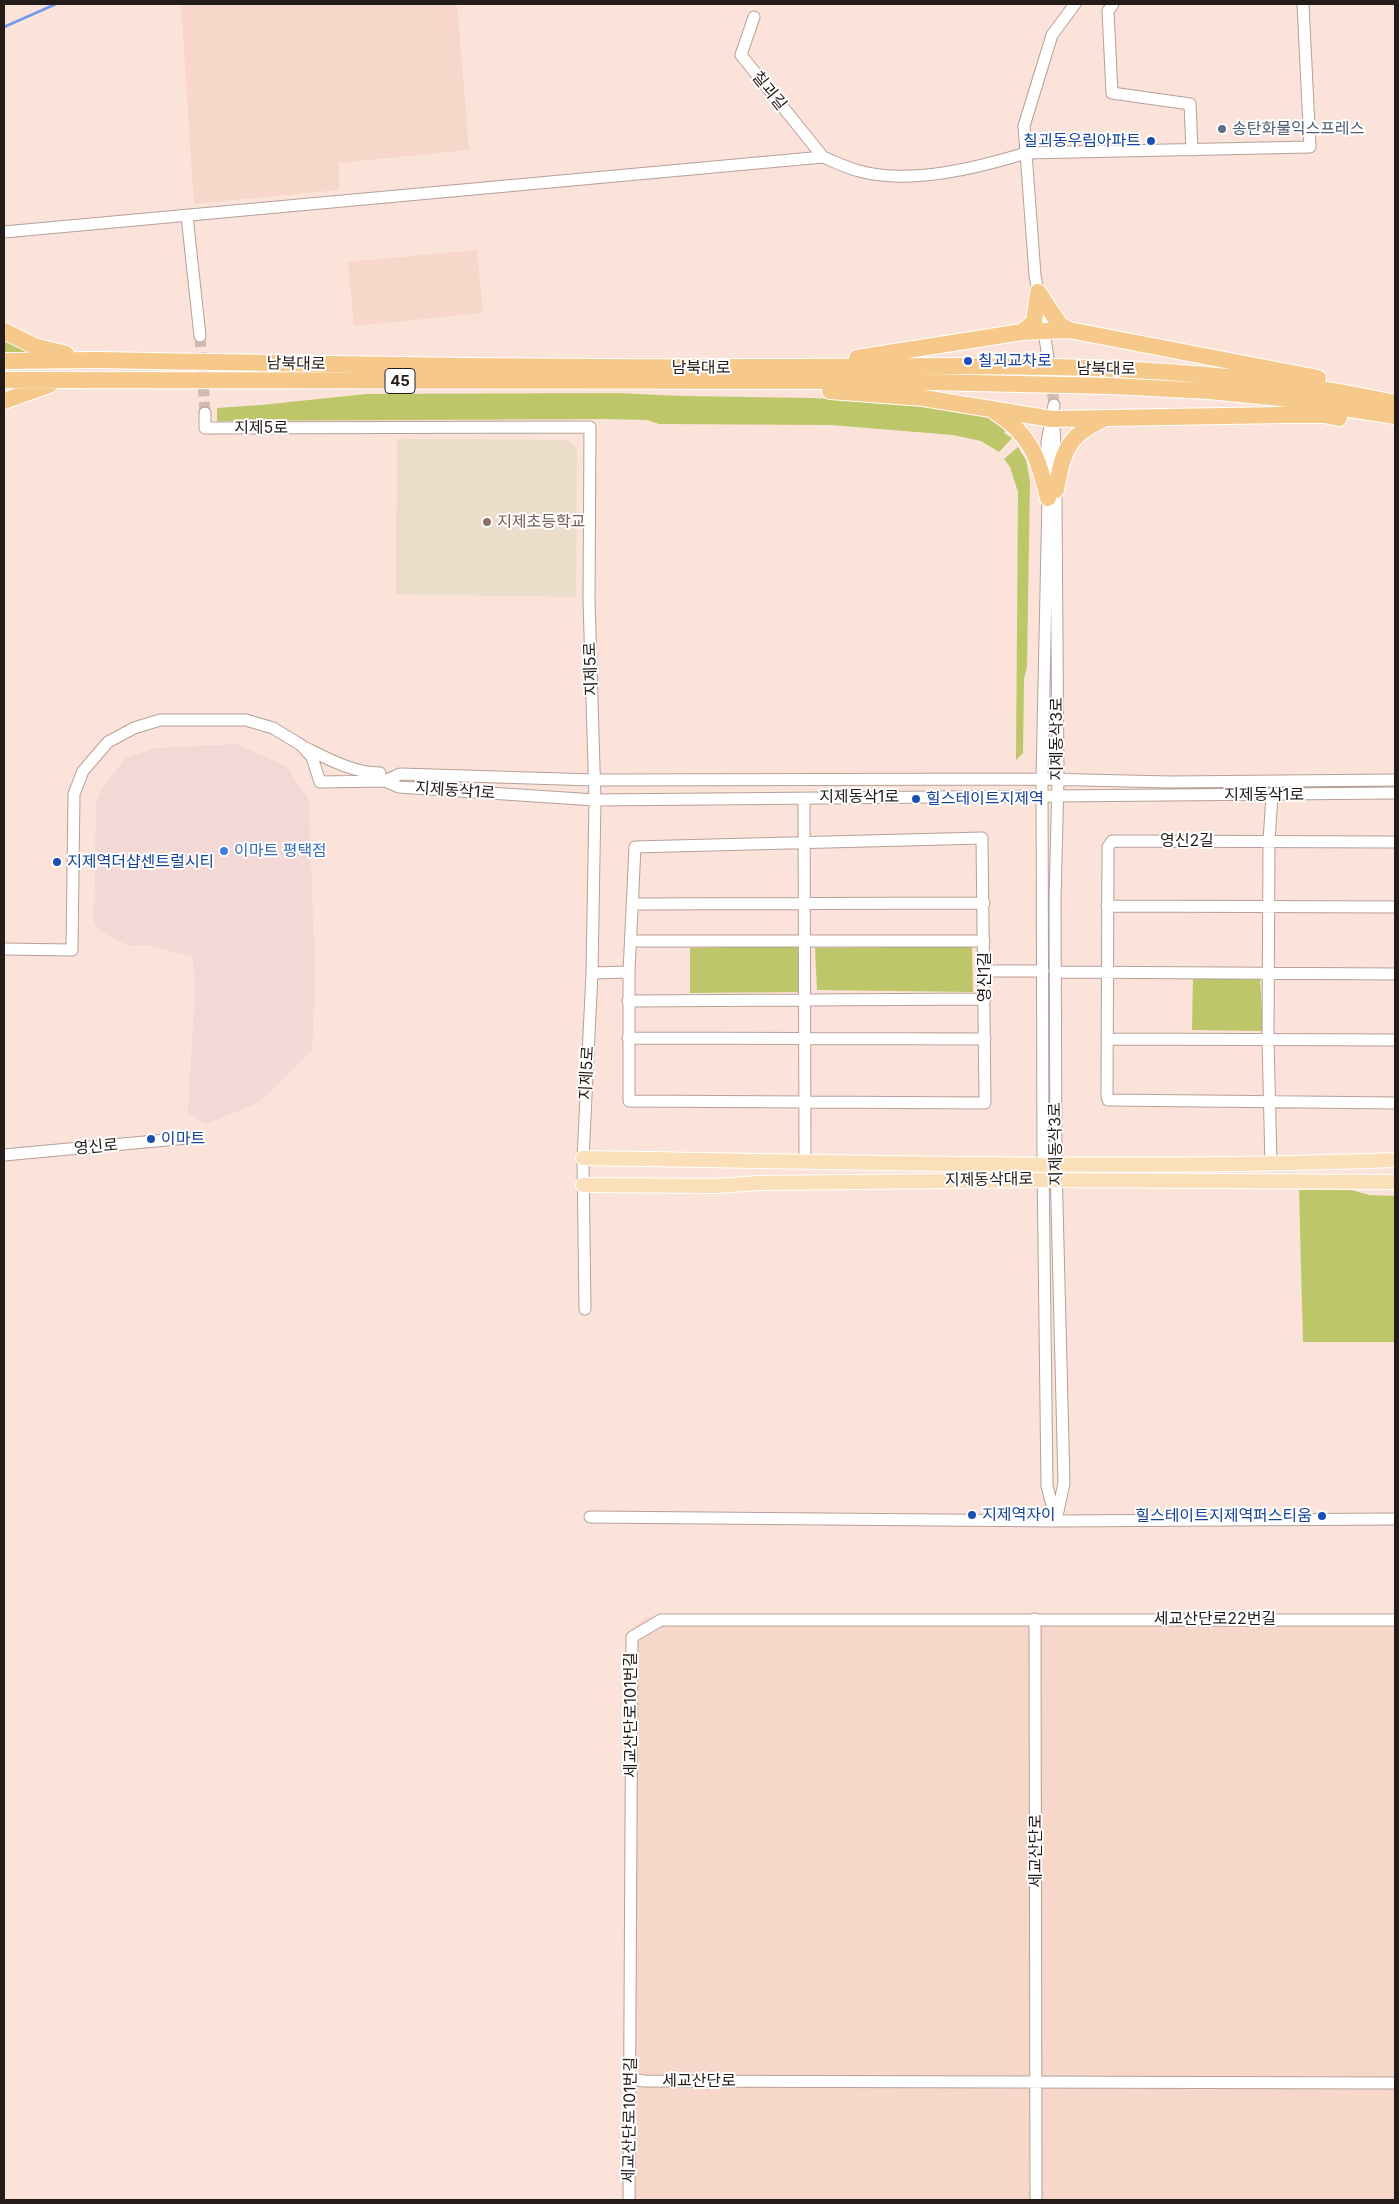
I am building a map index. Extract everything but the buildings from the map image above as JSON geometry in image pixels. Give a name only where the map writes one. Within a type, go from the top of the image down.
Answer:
[{"type":"highway","points":[[1038,292],[1060,325],[1069,330]]},
{"type":"highway","points":[[1022,332],[1034,322],[1038,292]]},
{"type":"highway","points":[[660,368],[721,361],[860,358],[1022,332],[1069,330],[1266,367],[1395,394]]},
{"type":"highway","points":[[4,331],[34,346],[95,360]]},
{"type":"highway","name":"남북대로","points":[[4,361],[95,360],[660,368],[988,367],[1139,369],[1319,387],[1395,403]]},
{"type":"highway","name":"남북대로","points":[[4,380],[883,381],[1159,388],[1280,398],[1395,416]]},
{"type":"highway","points":[[4,401],[66,380]]},
{"type":"highway","points":[[734,382],[763,389],[923,398],[991,409],[1053,412],[1103,419],[1324,415],[1395,426]]},
{"type":"highway","points":[[991,409],[1012,422],[1027,439],[1052,494]]},
{"type":"highway","points":[[1052,494],[1062,459],[1073,438],[1086,427],[1103,419]]},
{"type":"main road","name":"지제동삭대로","points":[[583,1158],[1050,1164],[1271,1164],[1395,1160]]},
{"type":"main road","name":"지제동삭대로","points":[[583,1185],[717,1186],[759,1183],[1050,1180],[1395,1182]]},
{"type":"street","points":[[1048,357],[1046,331],[1035,275],[1024,126],[1052,35],[1075,4]]},
{"type":"street","points":[[1113,4],[1108,11],[1112,93],[1190,104],[1192,150]]},
{"type":"street","points":[[4,232],[823,157],[860,171],[894,176],[941,173],[975,168],[1026,153],[1310,147],[1303,4]]},
{"type":"street","name":"칠괴길","points":[[754,17],[741,55],[823,157]]},
{"type":"street","points":[[187,216],[200,336]]},
{"type":"street","name":"지제동삭3로","points":[[1050,1164],[1042,971],[1042,779],[1055,436],[1053,412]]},
{"type":"street","name":"지제5로","points":[[205,413],[205,428],[590,427],[589,600],[595,800],[592,973],[583,1158],[585,1309]]},
{"type":"street","name":"지제동삭3로","points":[[1052,494],[1058,779],[1056,795],[1055,972],[1050,1164],[1047,1486],[1056,1521]]},
{"type":"street","name":"지제동삭1로","points":[[4,950],[72,950],[74,794],[83,771],[108,742],[134,728],[160,720],[246,720],[273,728],[301,745],[312,757],[320,782],[386,780],[400,774],[594,780],[1058,779],[1170,782],[1395,780]]},
{"type":"street","points":[[301,745],[353,769],[368,773],[400,774]]},
{"type":"street","name":"지제동삭1로","points":[[386,780],[399,787],[595,800],[1395,793]]},
{"type":"street","points":[[1271,1164],[1268,1039],[1269,841],[1272,795]]},
{"type":"street","points":[[804,798],[806,904],[805,1161]]},
{"type":"street","name":"영신1길","points":[[982,838],[985,1103],[629,1101],[628,1001],[635,847],[805,843],[982,838]]},
{"type":"street","name":"영신2길","points":[[1395,842],[1112,841],[1108,847],[1106,972],[1107,1096],[1110,1101],[1395,1103]]},
{"type":"street","points":[[633,904],[984,903]]},
{"type":"street","points":[[1107,906],[1395,907]]},
{"type":"street","points":[[631,941],[984,941]]},
{"type":"street","points":[[985,971],[1042,971]]},
{"type":"street","points":[[592,973],[629,972]]},
{"type":"street","points":[[1055,972],[1395,974]]},
{"type":"street","points":[[628,1001],[985,999]]},
{"type":"street","points":[[628,1038],[985,1039]]},
{"type":"street","points":[[1106,1039],[1395,1040]]},
{"type":"street","name":"영신로","points":[[4,1155],[188,1138]]},
{"type":"street","name":"지제동삭3로","points":[[1050,1180],[1064,1483],[1056,1521]]},
{"type":"street","points":[[590,1517],[1056,1521],[1395,1519]]},
{"type":"street","name":"세교산단로22번길","points":[[1035,1619],[1395,1620]]},
{"type":"street","name":"세교산단로101번길","points":[[629,2200],[632,1637],[661,1620],[1035,1619]]},
{"type":"street","name":"세교산단로","points":[[1035,1619],[1036,2200]]},
{"type":"street","name":"세교산단로","points":[[630,2079],[644,2081],[1395,2083]]},
{"type":"shaded area","points":[[181,4],[457,4],[469,150],[339,163],[339,190],[194,204]]},
{"type":"shaded area","points":[[477,250],[483,313],[354,326],[348,262]]},
{"type":"shaded area","name":"지제초등학교","points":[[397,439],[568,440],[577,449],[576,597],[396,594]]},
{"type":"shaded area","points":[[237,744],[287,767],[309,800],[315,980],[312,1050],[258,1103],[205,1124],[188,1112],[195,992],[193,957],[147,945],[128,946],[99,930],[94,924],[96,804],[102,788],[126,758],[156,748]]},
{"type":"shaded area","points":[[659,1614],[947,1617],[1395,1615],[1395,2200],[624,2200],[626,1642],[633,1628],[645,1618]]},
{"type":"green space","points":[[4,338],[40,352],[4,354]]},
{"type":"green space","points":[[621,393],[843,399],[901,403],[981,415],[994,419],[1008,427],[1004,433],[1012,438],[999,452],[981,441],[953,435],[831,425],[659,424],[647,420],[603,419],[217,421],[217,408],[366,394]]},
{"type":"green space","points":[[1018,447],[1026,460],[1030,481],[1027,666],[1024,679],[1023,753],[1016,760],[1018,492],[1010,467],[1004,459]]},
{"type":"green space","points":[[800,945],[800,992],[690,993],[690,948]]},
{"type":"green space","points":[[972,946],[973,992],[817,990],[815,948]]},
{"type":"green space","points":[[1193,976],[1260,976],[1263,1031],[1192,1030]]},
{"type":"green space","points":[[1299,1190],[1352,1190],[1369,1195],[1395,1196],[1395,1342],[1303,1342]]},
{"type":"waterway","points":[[4,27],[56,4]]},
{"type":"tunnel","points":[[200,336],[205,413]]},
{"type":"tunnel","points":[[1049,360],[1054,405]]},
{"type":"place","name":"송탄화물익스프레스","points":[[1222,129]]},
{"type":"place","name":"칠괴동우림아파트","points":[[1151,141]]},
{"type":"place","name":"칠괴교차로","points":[[968,361]]},
{"type":"place","name":"지제초등학교","points":[[487,522]]},
{"type":"place","name":"힐스테이트지제역","points":[[916,799]]},
{"type":"place","name":"이마트 평택점","points":[[224,851]]},
{"type":"place","name":"지제역더샵센트럴시티","points":[[57,862]]},
{"type":"place","name":"이마트","points":[[151,1139]]},
{"type":"place","name":"지제역자이","points":[[972,1515]]},
{"type":"place","name":"힐스테이트지제역퍼스티움","points":[[1322,1516]]}]
